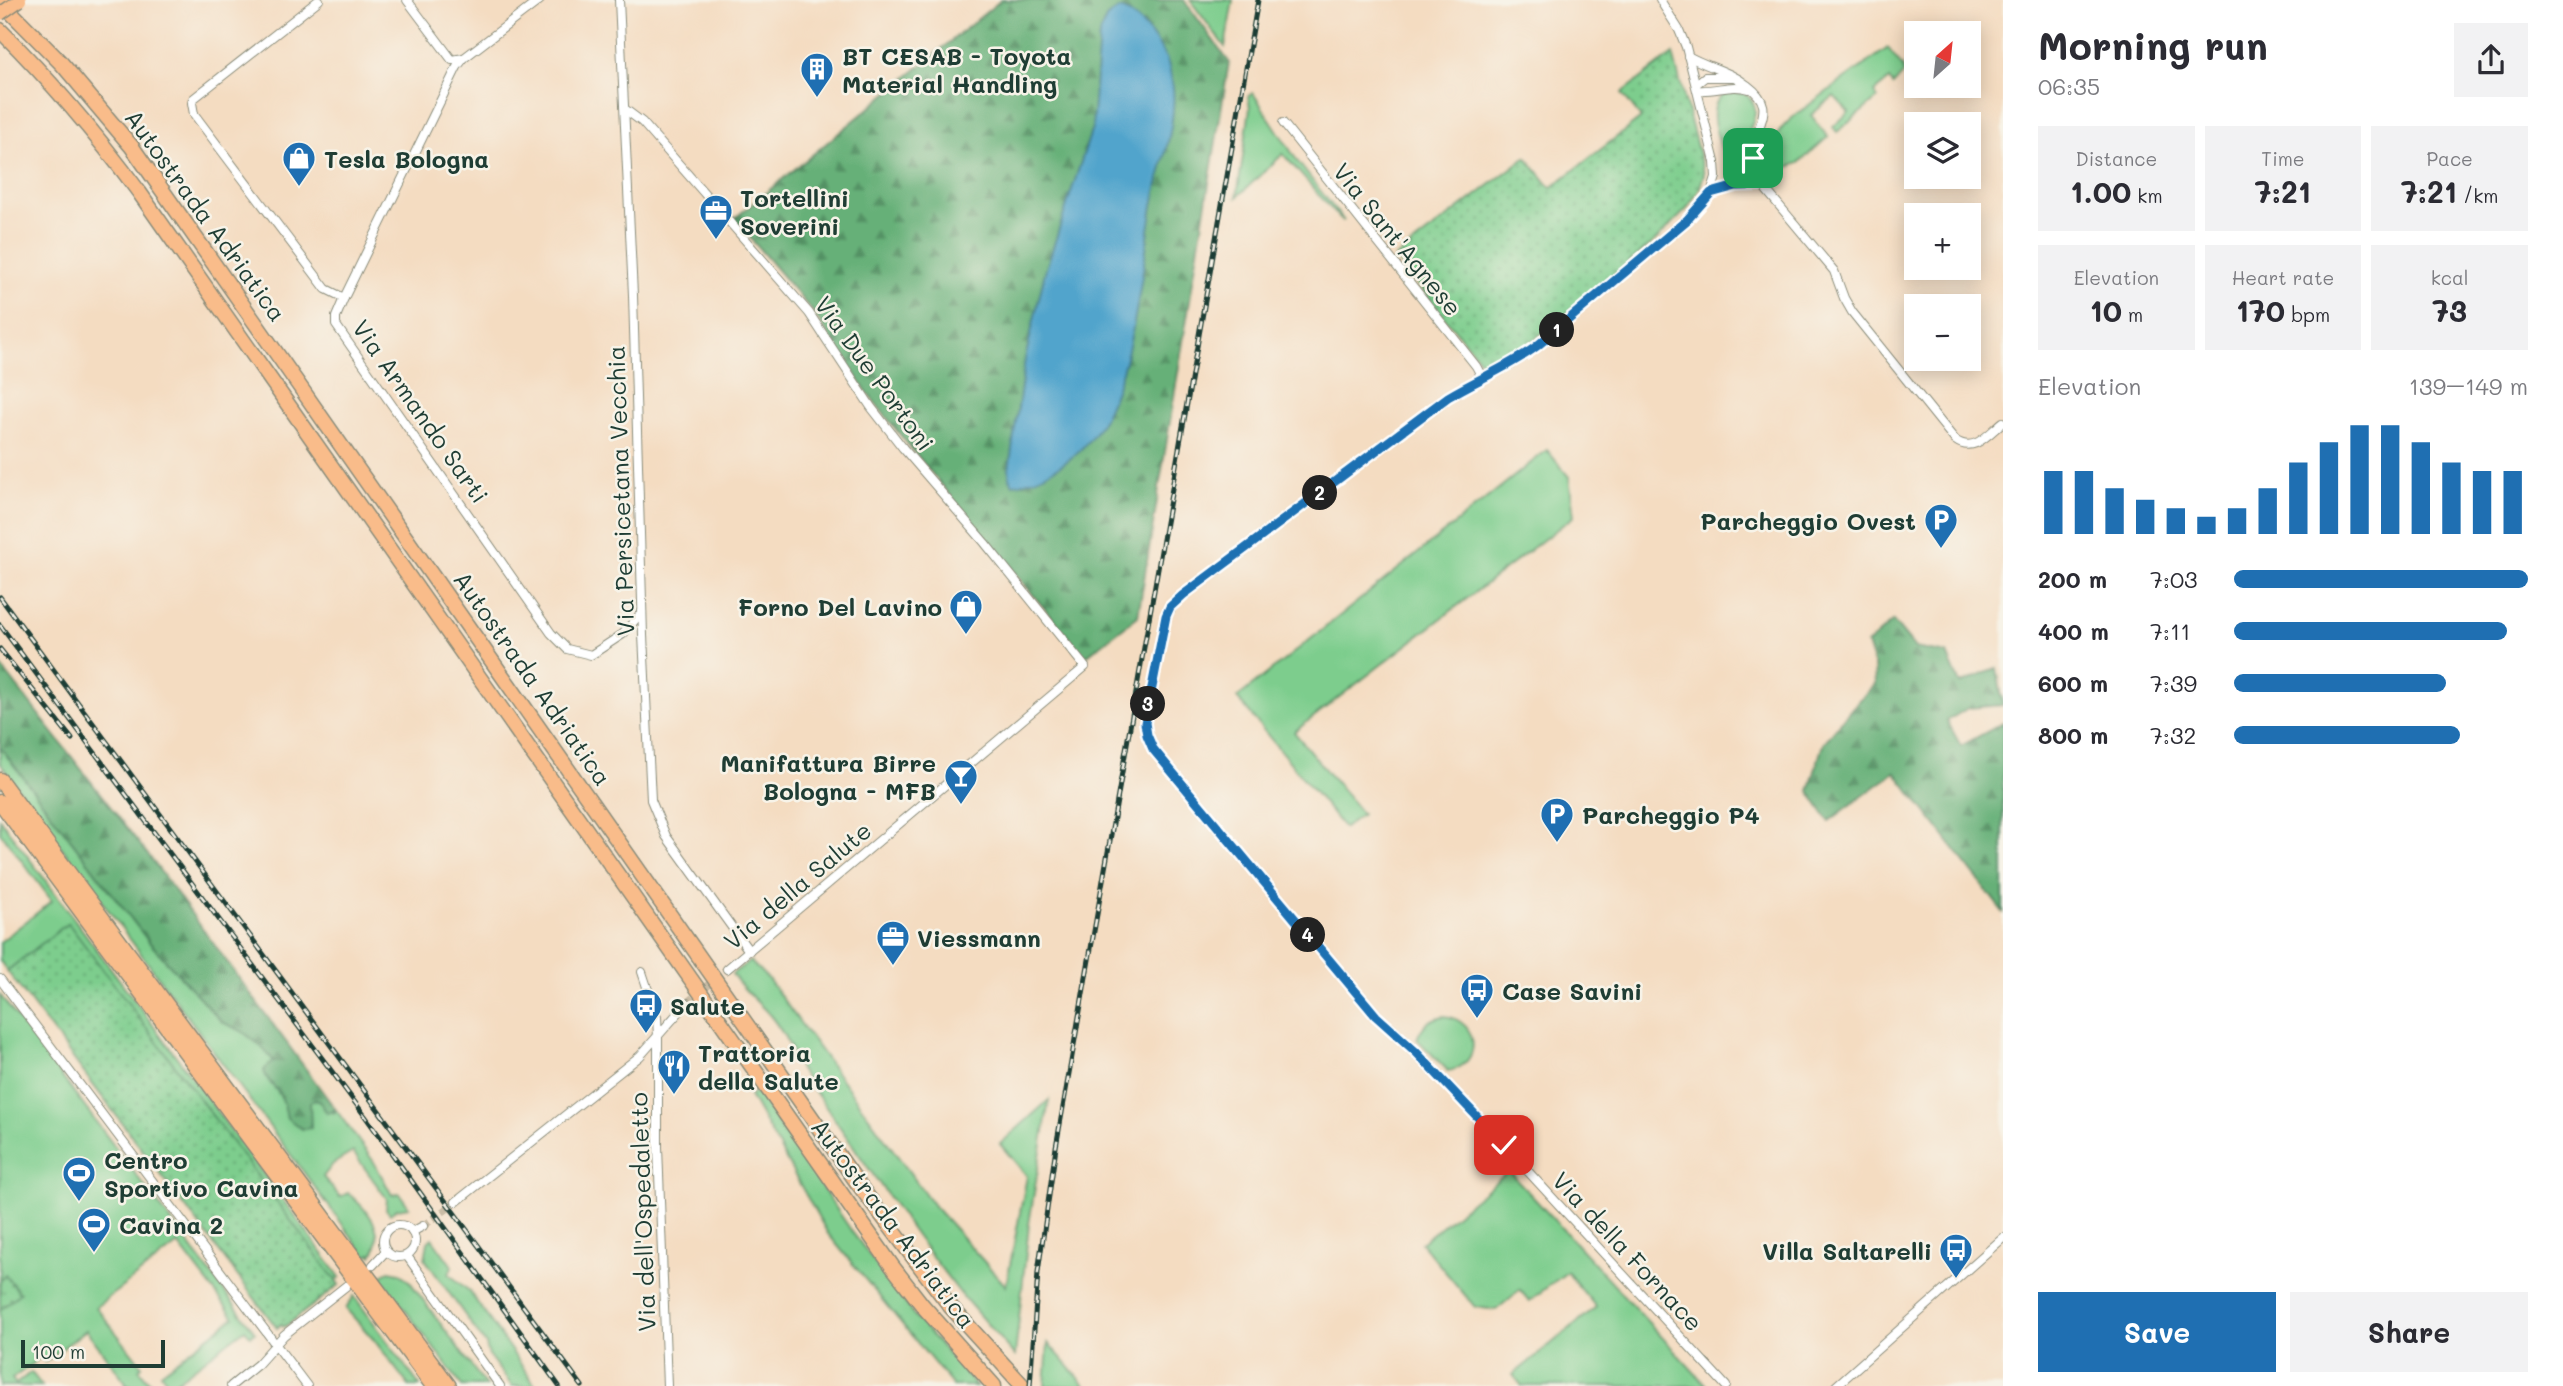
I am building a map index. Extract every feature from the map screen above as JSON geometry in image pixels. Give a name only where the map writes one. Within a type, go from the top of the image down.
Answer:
[{"type":"highway","name":"Autostrada Adriatica","points":[[0,1],[100,108],[164,191],[859,1185],[950,1306],[1023,1386]]},
{"type":"highway","name":"Autostrada Adriatica","points":[[0,30],[38,69],[126,175],[885,1256],[923,1306],[994,1386]]},
{"type":"highway","points":[[0,780],[449,1386]]},
{"type":"highway","points":[[0,802],[433,1386]]},
{"type":"main road","points":[[0,14],[20,0]]},
{"type":"street","points":[[319,0],[225,73],[193,99],[192,103],[194,114],[326,289],[344,298]]},
{"type":"street","points":[[407,0],[449,56],[453,60],[464,58]]},
{"type":"street","name":"Via Armando Sarti","points":[[540,0],[464,58],[457,67],[344,298],[336,317],[336,325],[551,633],[567,649],[591,654],[625,633],[642,612]]},
{"type":"street","name":"Via Persicetana Vecchia","points":[[619,0],[626,110],[649,786],[655,813],[666,836],[749,951]]},
{"type":"street","points":[[1483,379],[1524,356],[1564,324],[1687,220],[1711,193],[1716,169],[1697,87],[1679,30],[1660,0]]},
{"type":"street","points":[[1688,56],[1744,82],[1757,94],[1765,114],[1755,142],[1753,158],[1762,185],[1834,271],[1852,312],[1955,440],[1962,446],[1972,446],[2003,422]]},
{"type":"street","points":[[1697,87],[1705,77],[1732,77]]},
{"type":"street","points":[[1697,87],[1711,92],[1742,87],[1757,94]]},
{"type":"street","name":"Via Due Portoni","points":[[626,110],[642,122],[809,313],[871,407],[1085,667]]},
{"type":"street","name":"Via Sant'Agnese","points":[[1283,123],[1476,366],[1483,379]]},
{"type":"street","points":[[1711,193],[1736,186],[1762,185]]},
{"type":"street","name":"Via della Fornace","points":[[1483,379],[1472,382],[1448,397],[1170,607],[1145,723],[1147,735],[1153,749],[1376,1016],[1452,1089],[1726,1386]]},
{"type":"street","points":[[625,633],[643,635]]},
{"type":"street","name":"Via della Salute","points":[[727,969],[1085,667]]},
{"type":"street","points":[[642,972],[657,1017],[658,1037]]},
{"type":"street","points":[[0,979],[307,1386]]},
{"type":"street","points":[[456,1202],[632,1063],[687,1003]]},
{"type":"street","name":"Via dell'Ospedaletto","points":[[658,1037],[658,1147],[667,1386]]},
{"type":"street","points":[[404,1226],[412,1232],[414,1248],[407,1256],[393,1257],[386,1251],[383,1242],[389,1228],[404,1226]]},
{"type":"street","points":[[412,1232],[423,1226]]},
{"type":"street","points":[[1836,1386],[2003,1238]]},
{"type":"street","points":[[373,1265],[386,1251]]},
{"type":"street","points":[[407,1256],[500,1386]]},
{"type":"street","points":[[230,1386],[258,1364],[275,1344],[346,1286]]},
{"type":"green space","points":[[1001,0],[1184,0],[1229,62],[1138,616],[1085,657],[910,447],[869,395],[813,312],[734,219]]},
{"type":"green space","points":[[1190,0],[1233,0],[1225,47]]},
{"type":"green space","points":[[1888,48],[1903,68],[1904,73],[1893,85],[1889,80],[1874,92],[1878,98],[1837,132],[1833,127],[1849,112],[1834,96],[1811,115],[1828,137],[1799,163],[1781,170],[1773,156],[1777,138],[1791,118]]},
{"type":"green space","points":[[1673,54],[1704,174],[1699,190],[1686,210],[1654,242],[1514,356],[1492,367],[1483,364],[1395,258],[1526,157],[1551,188],[1641,118],[1622,93]]},
{"type":"green space","points":[[1729,92],[1745,94],[1754,105],[1755,111],[1745,148],[1750,177],[1731,180],[1714,119],[1719,98]]},
{"type":"green space","points":[[1253,93],[1298,162],[1344,221],[1283,154],[1237,197],[1250,108],[1248,97]]},
{"type":"green space","points":[[1547,450],[1569,477],[1574,516],[1294,732],[1362,814],[1344,828],[1237,698]]},
{"type":"green space","points":[[1893,621],[1915,648],[1947,654],[1960,684],[1997,668],[2003,705],[1968,708],[1947,721],[1961,746],[2003,723],[2003,912],[1895,772],[1829,821],[1809,791],[1823,744],[1875,684],[1874,666],[1867,644]]},
{"type":"green space","points":[[0,665],[149,856],[336,1110],[327,1113],[320,1102],[315,1099],[310,1102],[311,1128],[302,1129],[287,1118],[282,1098],[264,1070],[274,1061],[242,1031],[222,1022],[150,943],[0,747]]},
{"type":"green space","points":[[0,747],[150,943],[222,1022],[242,1031],[274,1061],[264,1070],[283,1099],[285,1111],[310,1118],[310,1101],[315,1099],[334,1113],[336,1110],[374,1162],[392,1195],[399,1193],[409,1207],[397,1209],[390,1214],[386,1209],[387,1199],[353,1152],[333,1164],[323,1177],[340,1197],[348,1193],[373,1221],[377,1237],[372,1256],[370,1254],[366,1257],[42,821],[0,763]]},
{"type":"green space","points":[[0,819],[340,1277],[336,1280],[339,1285],[284,1327],[281,1324],[277,1328],[199,1211],[188,1209],[12,977],[51,937],[7,971],[0,961],[0,942],[52,901],[0,832]]},
{"type":"green space","points":[[68,923],[339,1285],[284,1327],[281,1324],[277,1328],[7,971]]},
{"type":"green space","points":[[750,961],[768,979],[935,1207],[1006,1286],[1027,1176],[1000,1144],[1049,1100],[1029,1224],[1015,1356],[960,1293],[916,1236],[800,1070],[777,1024],[732,974]]},
{"type":"green space","name":"Centro Sportivo Cavina","points":[[0,995],[255,1332],[251,1336],[245,1329],[170,1386],[161,1373],[234,1317],[178,1244],[96,1307],[142,1366],[139,1369],[153,1386],[125,1386],[127,1384],[86,1330],[45,1362],[41,1357],[12,1379],[16,1384],[31,1372],[42,1386],[0,1386]]},
{"type":"green space","points":[[1445,1016],[1465,1026],[1473,1043],[1467,1061],[1448,1071],[1417,1039],[1427,1023]]},
{"type":"green space","points":[[756,1091],[853,1233],[914,1315],[976,1386],[953,1386],[828,1234],[750,1096]]},
{"type":"green space","points":[[1509,1171],[1707,1386],[1522,1386],[1513,1375],[1596,1307],[1567,1272],[1529,1301],[1520,1290],[1496,1310],[1475,1307],[1421,1243]]},
{"type":"green space","points":[[432,1238],[452,1266],[449,1274],[469,1291],[536,1386],[512,1386],[489,1356],[486,1345],[425,1259],[428,1242]]},
{"type":"green space","points":[[389,1271],[400,1273],[410,1282],[486,1386],[462,1386],[380,1276]]},
{"type":"green space","points":[[5,1275],[20,1293],[0,1310],[0,1282]]},
{"type":"green space","points":[[354,1296],[420,1386],[409,1386],[346,1309]]},
{"type":"green space","points":[[1048,1343],[1086,1386],[1045,1386]]},
{"type":"water","points":[[1118,9],[1139,20],[1167,59],[1174,101],[1130,342],[1115,394],[1100,426],[1089,441],[1053,470],[1034,479],[1013,484],[1009,469],[1025,359],[1045,272],[1092,128],[1099,35],[1106,18]]},
{"type":"tunnel","points":[[687,1003],[727,969]]},
{"type":"tunnel","points":[[423,1226],[456,1202]]},
{"type":"railway","points":[[1030,1386],[1038,1272],[1056,1147],[1258,0]]},
{"type":"railway","points":[[0,597],[582,1386]]},
{"type":"railway","points":[[0,625],[365,1116],[559,1386]]},
{"type":"railway","points":[[0,649],[72,739]]},
{"type":"place","name":"BT CESAB - Toyota Material Handling","points":[[817,99]]},
{"type":"place","name":"Tesla Bologna","points":[[299,188]]},
{"type":"place","name":"Tortellini Soverini","points":[[716,241]]},
{"type":"place","name":"Parcheggio Ovest","points":[[1941,550]]},
{"type":"place","name":"Forno Del Lavino","points":[[966,636]]},
{"type":"place","name":"Manifattura Birre Bologna - MFB","points":[[961,806]]},
{"type":"place","name":"Parcheggio P4","points":[[1557,844]]},
{"type":"place","name":"Viessmann","points":[[893,967]]},
{"type":"place","name":"Case Savini","points":[[1477,1020]]},
{"type":"place","name":"Salute","points":[[646,1035]]},
{"type":"place","name":"Trattoria della Salute","points":[[674,1096]]},
{"type":"place","name":"Centro Sportivo Cavina","points":[[79,1203]]},
{"type":"place","name":"Cavina 2","points":[[94,1254]]},
{"type":"place","name":"Villa Saltarelli","points":[[1956,1280]]},
{"type":"route","points":[[1504,1145],[1416,1052],[1376,1016],[1153,749],[1145,723],[1166,616],[1170,607],[1183,595],[1448,397],[1472,382],[1511,365],[1537,346],[1687,220],[1711,193],[1736,186],[1762,185],[1753,158]]}]
